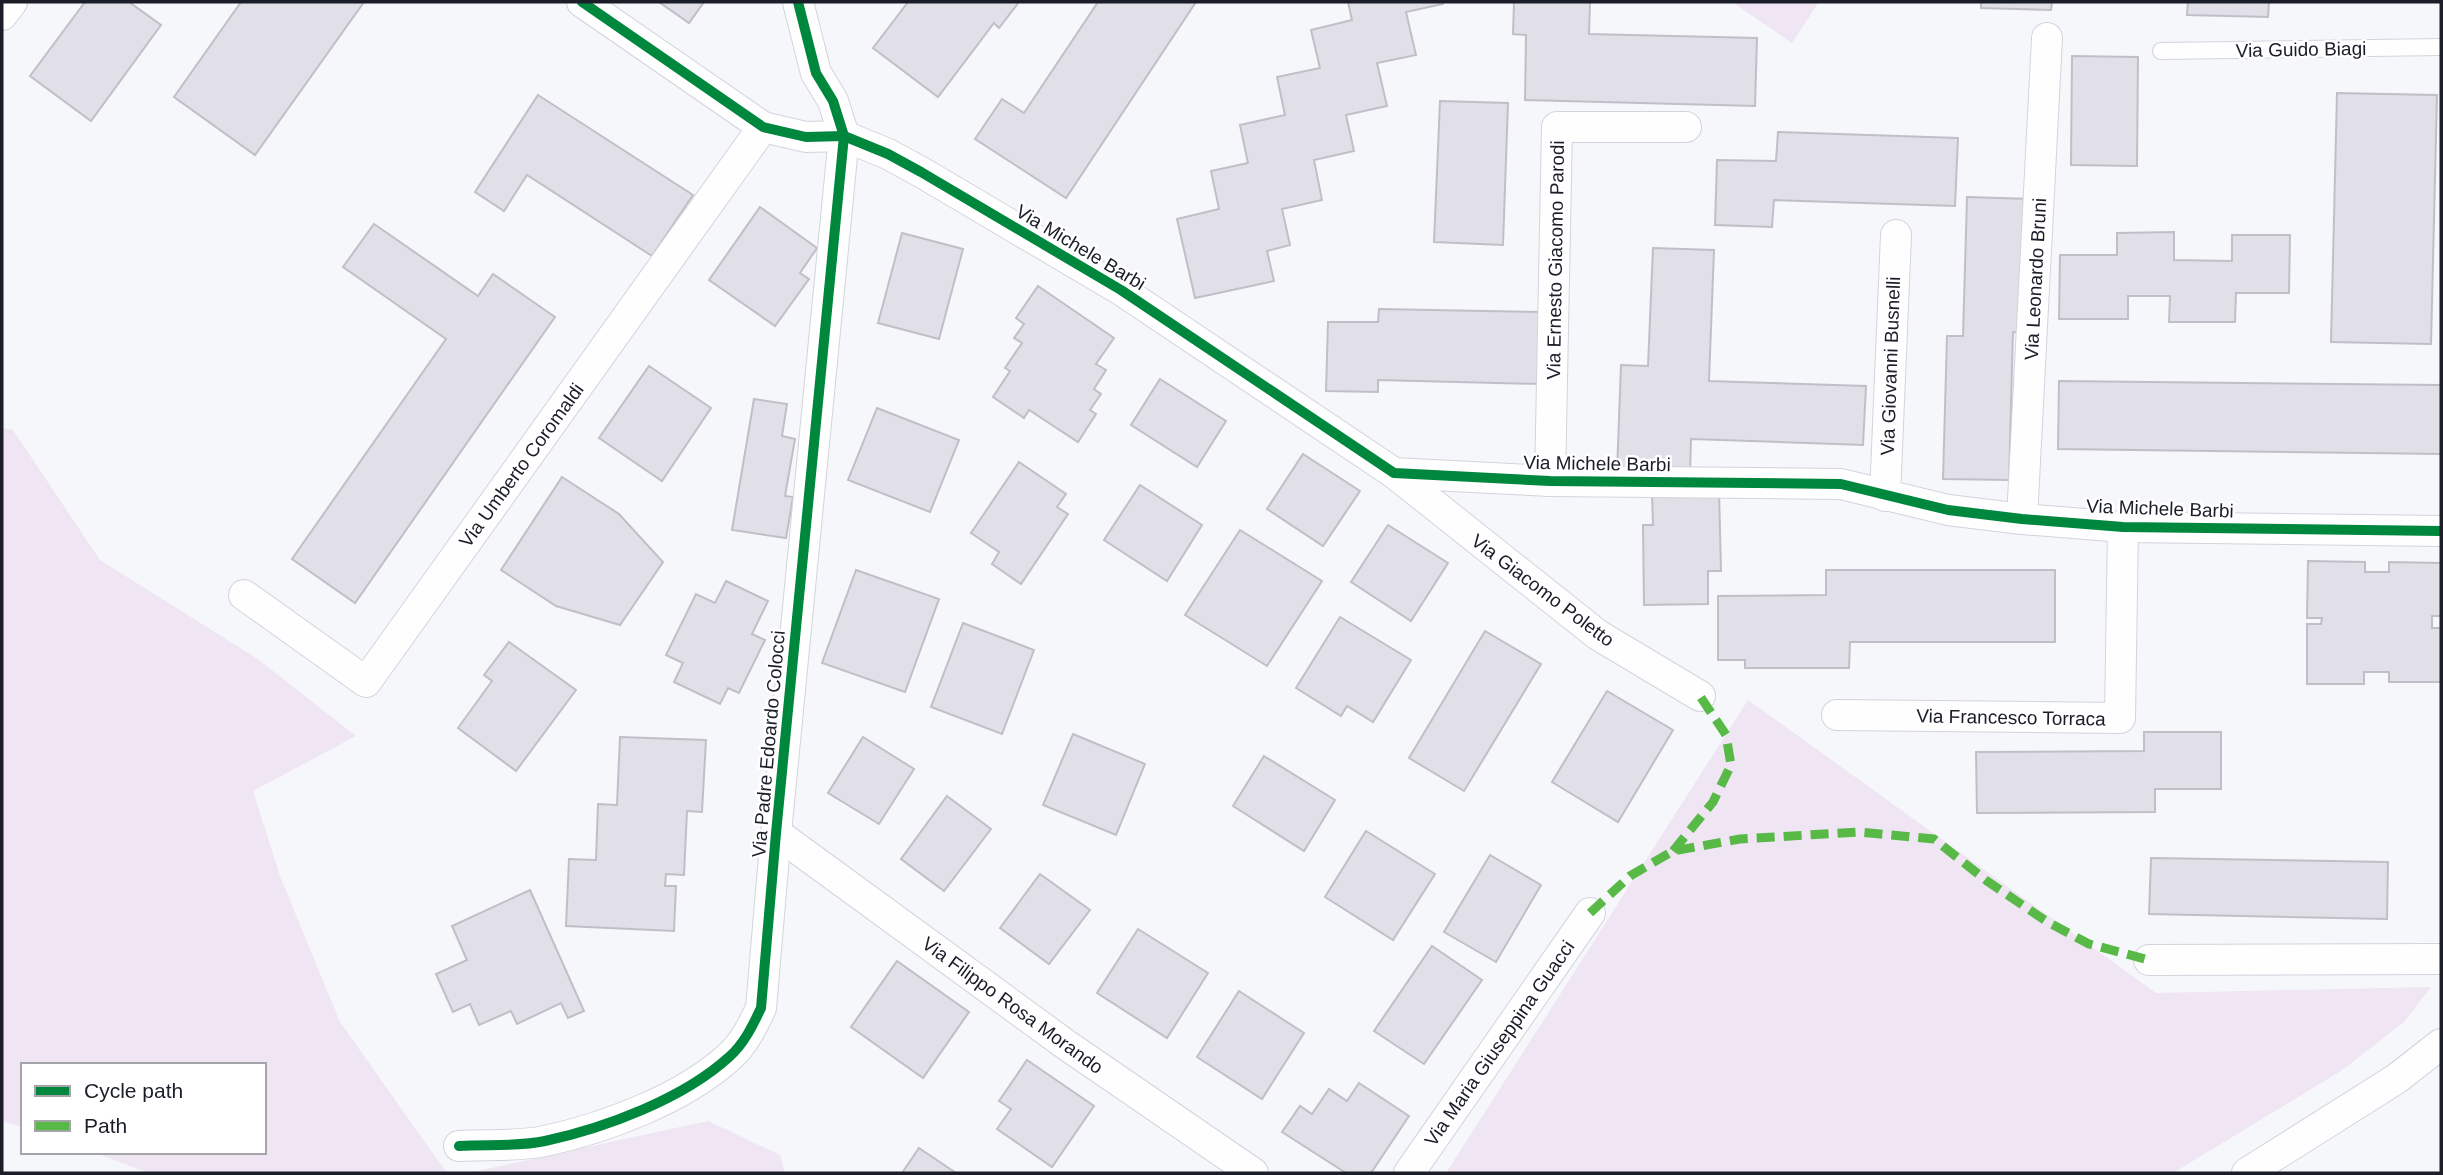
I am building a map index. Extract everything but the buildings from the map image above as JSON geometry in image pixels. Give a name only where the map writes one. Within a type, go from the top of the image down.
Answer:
[{"type":"street","points":[[2,15],[12,2]]},
{"type":"street","points":[[582,2],[763,127],[806,137],[845,136],[833,101],[816,73],[798,2]]},
{"type":"street","name":"Via Leonardo Bruni","points":[[2022,519],[2048,38]]},
{"type":"street","name":"Via Umberto Coromaldi","points":[[244,595],[366,682],[763,127]]},
{"type":"street","name":"Via Ernesto Giacomo Parodi","points":[[1550,481],[1557,127],[1686,127]]},
{"type":"street","name":"Via Michele Barbi","points":[[845,136],[888,154],[1121,290],[1394,473],[1550,481],[1841,484],[1948,510],[2123,527],[2441,531]]},
{"type":"street","name":"Via Padre Edoardo Colocci","points":[[459,1146],[543,1141],[610,1122],[672,1095],[731,1056],[750,1031],[761,1008],[845,136]]},
{"type":"street","name":"Via Giovanni Busnelli","points":[[1885,496],[1896,235]]},
{"type":"street","name":"Via Giacomo Poletto","points":[[1394,473],[1598,635],[1700,696]]},
{"type":"street","name":"Via Francesco Torraca","points":[[1837,715],[2120,718],[2123,527]]},
{"type":"street","name":"Via Filippo Rosa Morando","points":[[776,833],[1065,1044],[1253,1173]]},
{"type":"street","name":"Via Maria Giuseppina Guacci","points":[[1409,1173],[1590,913]]},
{"type":"street","points":[[2149,960],[2441,958]]},
{"type":"street","points":[[2248,1173],[2396,1079],[2441,1044]]},
{"type":"lane","name":"Via Guido Biagi","points":[[2161,51],[2441,47]]},
{"type":"shaded area","points":[[1732,2],[1819,2],[1792,43]]},
{"type":"shaded area","points":[[2,428],[13,430],[100,560],[259,660],[356,736],[253,791],[280,876],[340,1022],[447,1173],[149,1173],[98,1154],[266,1154],[266,1063],[21,1063],[21,1127],[2,1121]]},
{"type":"shaded area","points":[[1748,700],[2156,993],[2431,987],[2404,1022],[2341,1071],[2173,1173],[1446,1173]]},
{"type":"shaded area","points":[[708,1121],[780,1155],[785,1173],[468,1173]]},
{"type":"marked path","points":[[1673,851],[1713,802],[1731,765],[1726,735],[1700,696]]},
{"type":"marked path","points":[[1590,913],[1630,876],[1673,851],[1740,839],[1859,832],[1934,839],[1987,881],[2046,921],[2089,944],[2149,960]]},
{"type":"cycle path","points":[[582,2],[763,127],[806,137],[844,136],[888,154],[921,172],[1121,290],[1394,473],[1550,481],[1841,484],[1948,510],[2123,527],[2441,531]]},
{"type":"cycle path","points":[[459,1146],[535,1143],[593,1128],[642,1110],[689,1086],[729,1057],[744,1040],[761,1008],[844,136],[833,101],[816,73],[798,2]]}]
